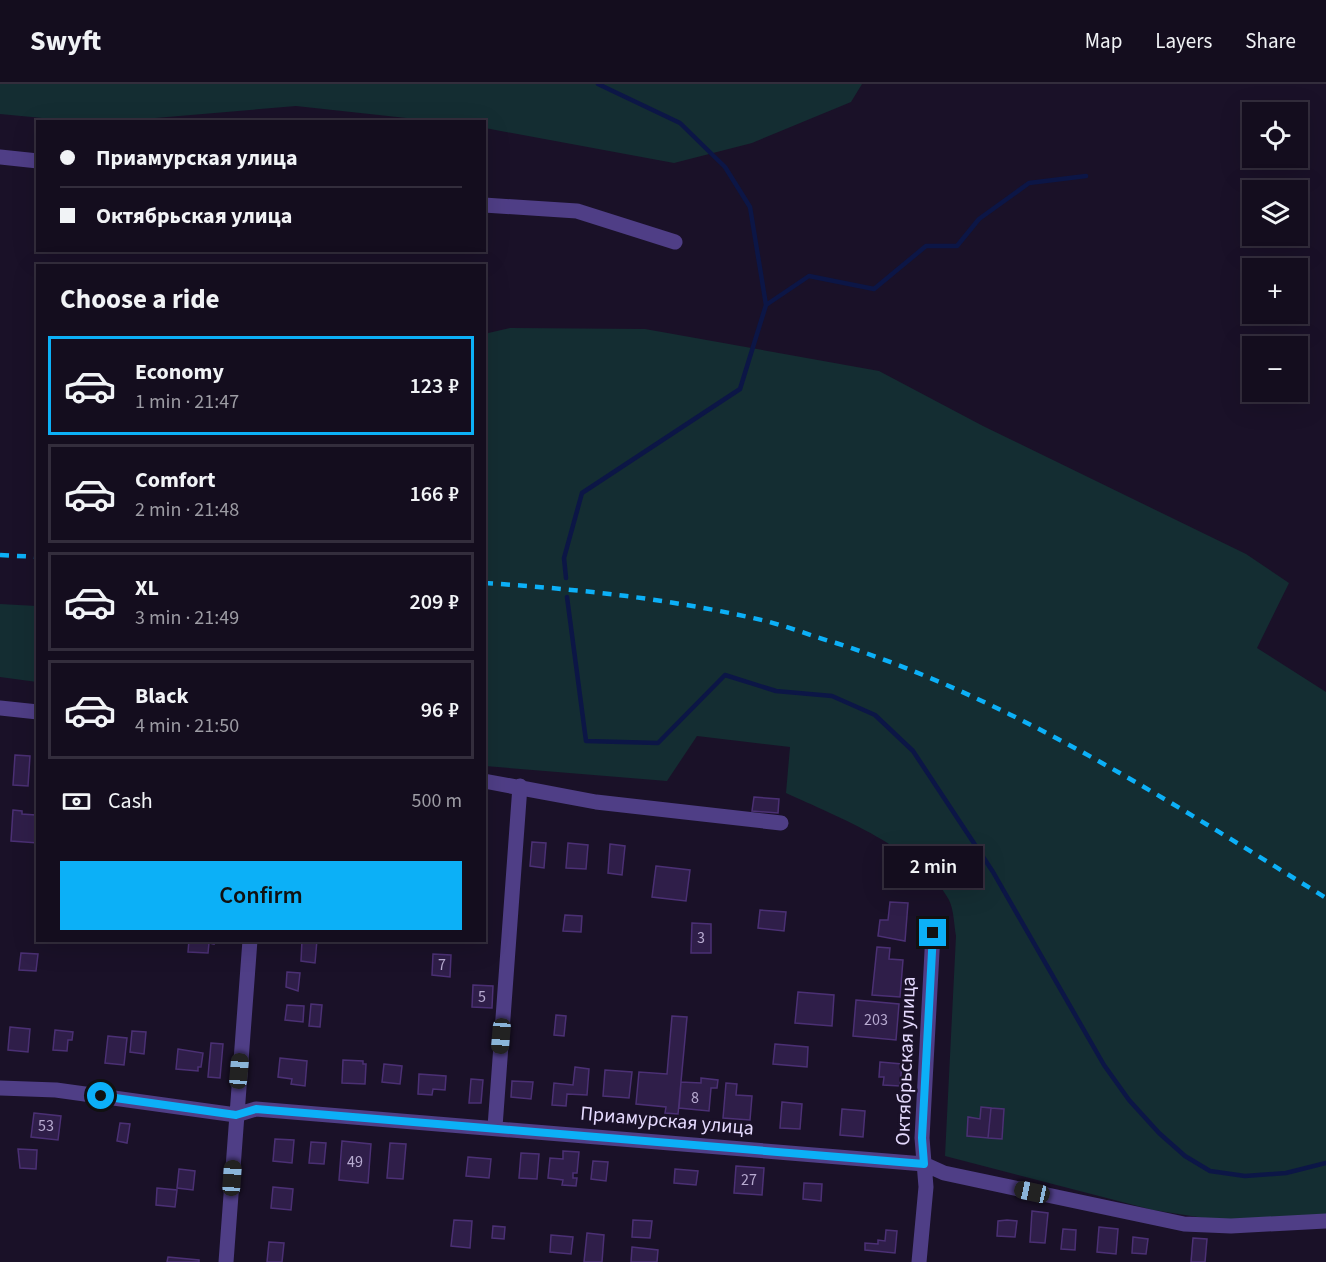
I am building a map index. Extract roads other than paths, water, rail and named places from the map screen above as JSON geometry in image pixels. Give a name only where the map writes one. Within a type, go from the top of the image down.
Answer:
[{"type":"street","points":[[0,157],[36,161]]},
{"type":"street","points":[[486,205],[577,211],[675,243]]},
{"type":"street","points":[[0,708],[36,712]]},
{"type":"street","points":[[486,780],[596,802],[781,823]]},
{"type":"street","points":[[495,1127],[520,786]]},
{"type":"street","name":"Октябрьская улица","points":[[919,1262],[926,1187],[922,1138],[933,933]]},
{"type":"street","points":[[226,1262],[250,942]]},
{"type":"street","name":"Приамурская улица","points":[[0,1088],[56,1090],[236,1115],[256,1109],[924,1164],[944,1173],[1184,1224],[1231,1226],[1326,1221]]},
{"type":"waterway","points":[[566,578],[564,558],[582,493],[740,389],[766,305],[750,207],[725,167],[680,123],[598,84]]},
{"type":"waterway","points":[[766,305],[809,276],[874,289],[926,246],[957,246],[979,219],[1029,183],[1086,176]]},
{"type":"waterway","points":[[567,597],[586,741],[658,743],[725,675],[776,691],[832,696],[875,715],[913,751],[993,872],[1104,1065],[1129,1100],[1159,1133],[1185,1156],[1210,1171],[1245,1176],[1286,1173],[1326,1163]]},
{"type":"railway","points":[[0,555],[36,557]]},
{"type":"railway","points":[[486,583],[626,596],[731,613],[783,626],[901,666],[965,693],[1088,756],[1208,825],[1326,898]]}]
